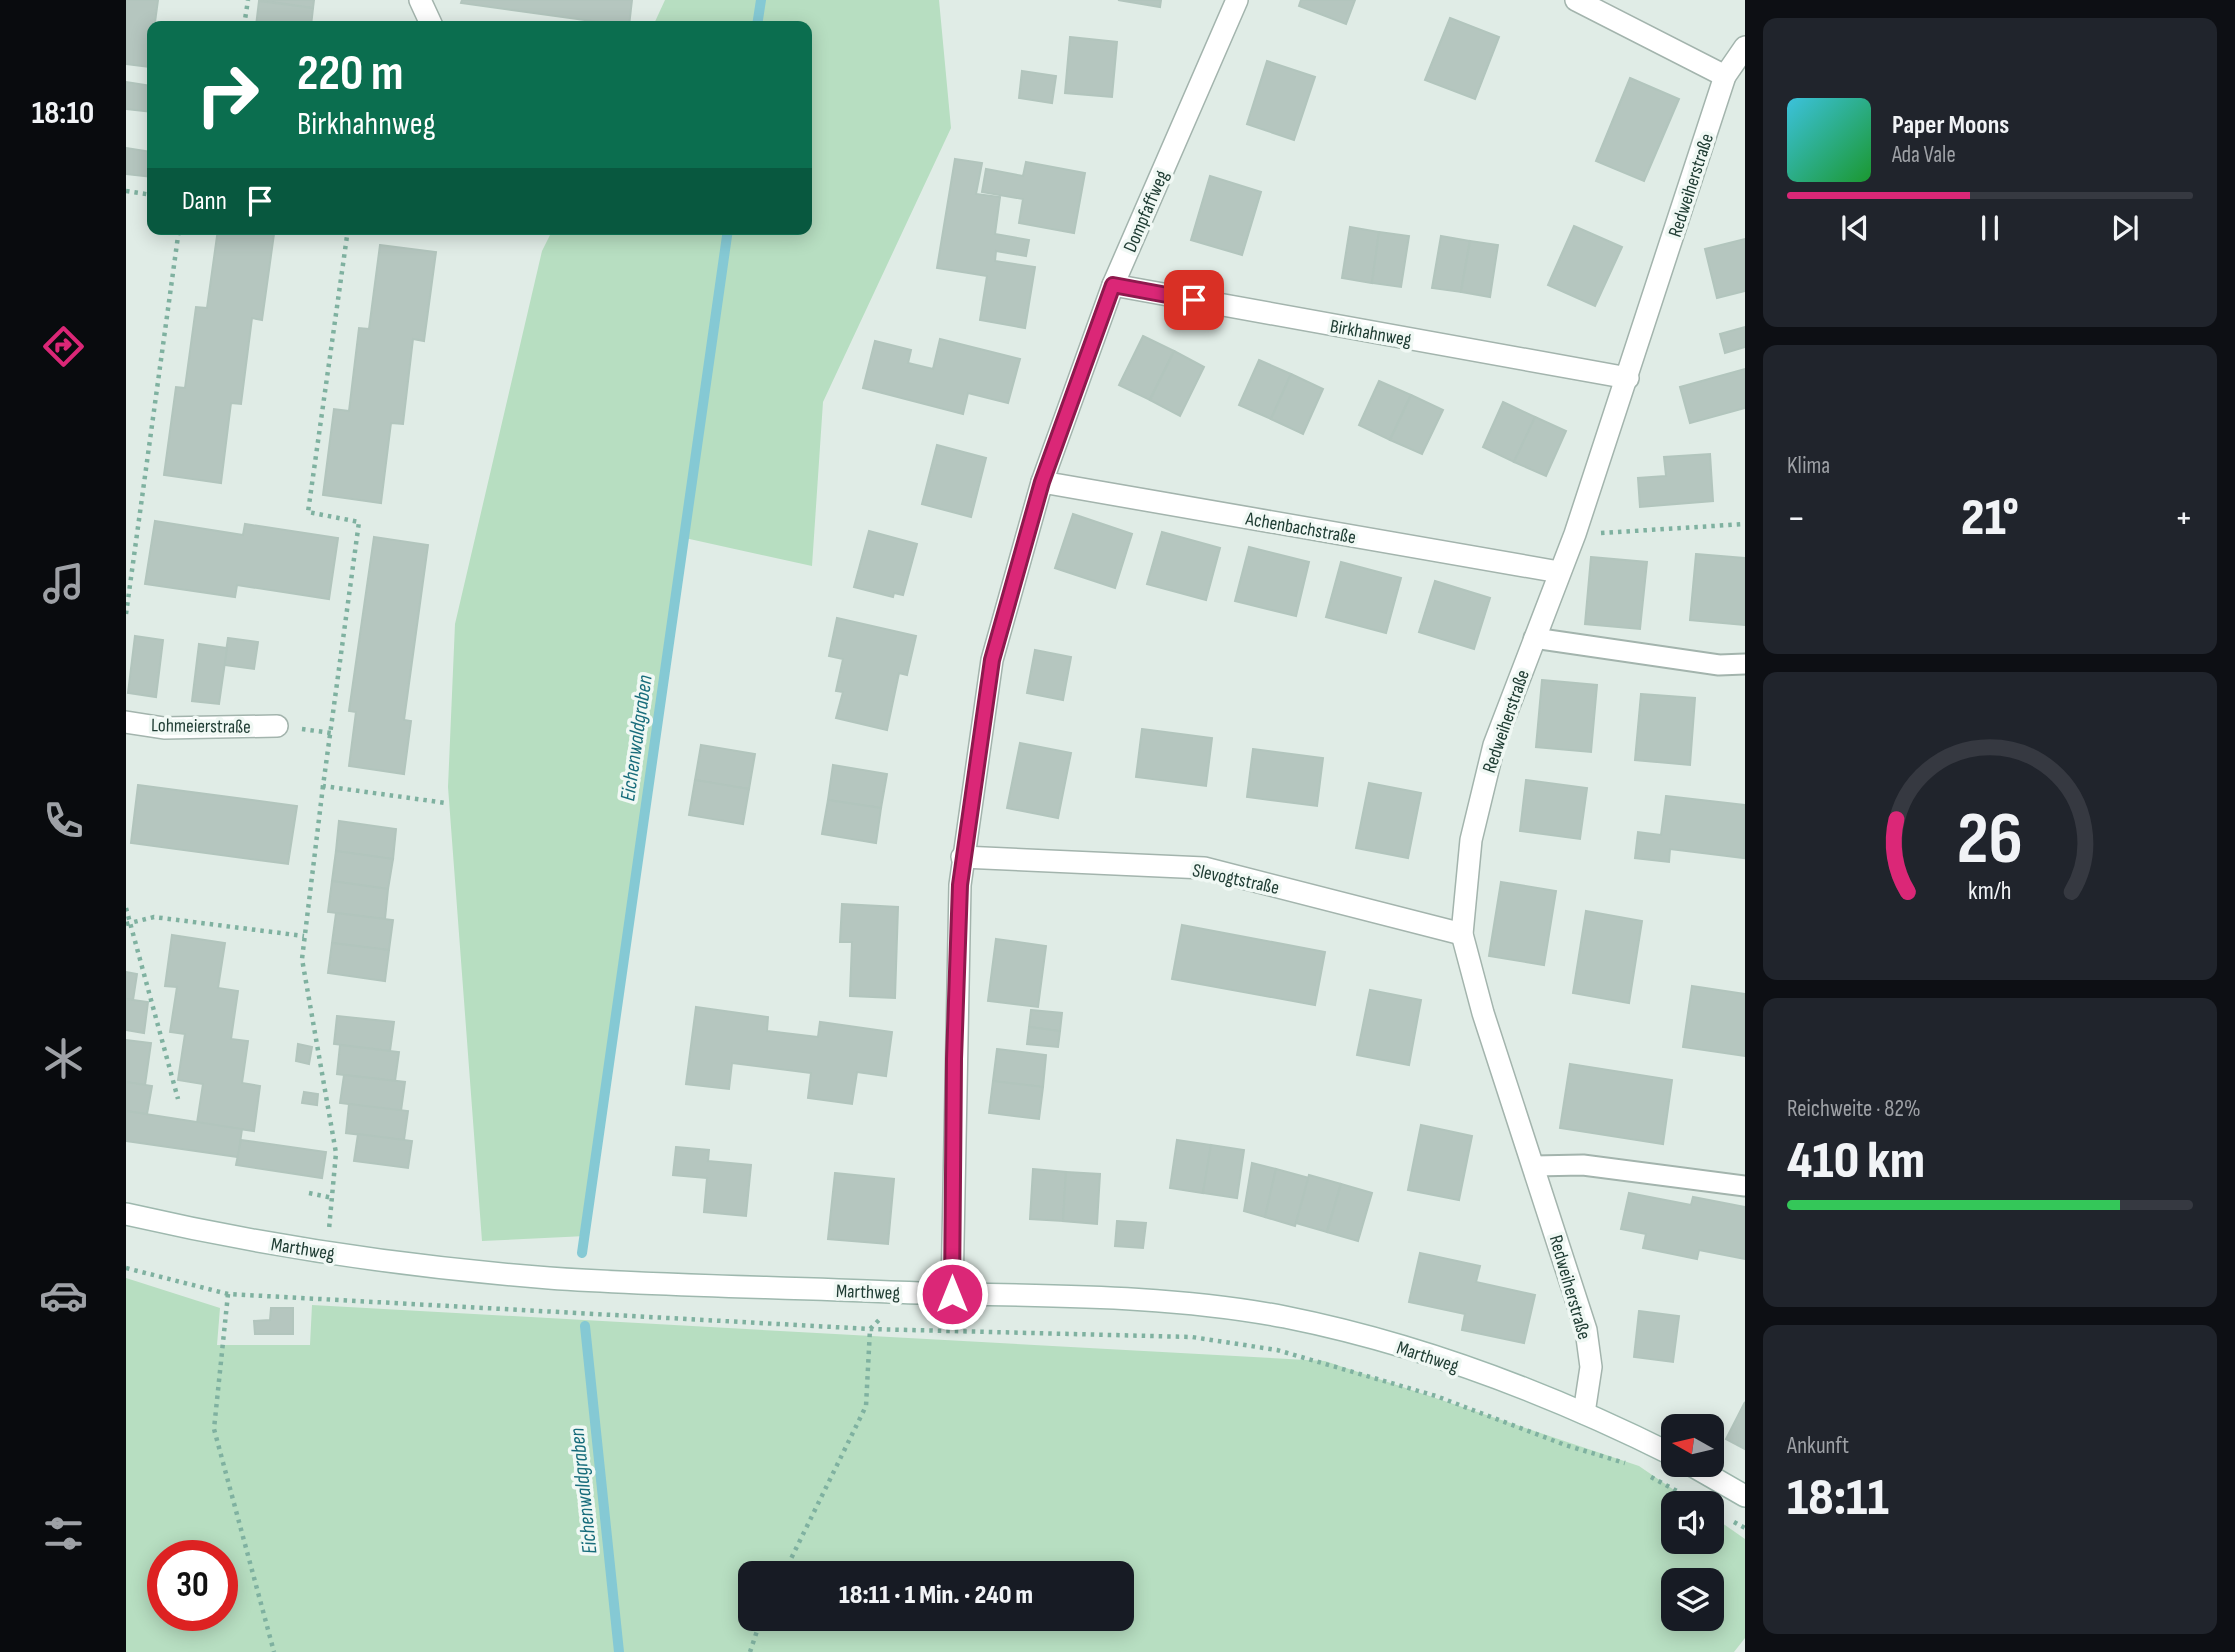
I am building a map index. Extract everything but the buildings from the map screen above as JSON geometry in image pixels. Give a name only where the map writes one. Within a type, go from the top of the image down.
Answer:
[{"type":"street","points":[[420,0],[430,21]]},
{"type":"street","name":"Dompfaffweg","points":[[952,1294],[954,1059],[962,857],[992,660],[1042,482],[1113,285],[1237,0]]},
{"type":"street","points":[[1576,0],[1725,76]]},
{"type":"street","name":"Redweiherstraße","points":[[1584,1413],[1591,1367],[1586,1330],[1483,1013],[1462,934],[1471,840],[1494,745],[1575,534],[1725,76],[1745,47]]},
{"type":"street","name":"Birkhahnweg","points":[[1113,285],[1628,378]]},
{"type":"street","name":"Achenbachstraße","points":[[1042,482],[1559,572]]},
{"type":"street","name":"Lohmeierstraße","points":[[126,722],[164,728],[276,726]]},
{"type":"street","name":"Slevogtstraße","points":[[962,857],[1204,868],[1462,934]]},
{"type":"street","name":"Marthweg","points":[[126,1214],[326,1252],[548,1278],[1169,1303],[1288,1318],[1442,1360],[1584,1413],[1661,1449]]},
{"type":"street","points":[[1712,1477],[1745,1496]]},
{"type":"lane","points":[[1534,638],[1719,665],[1745,664]]},
{"type":"lane","points":[[1534,1166],[1583,1165],[1745,1186]]},
{"type":"path","points":[[245,21],[248,0]]},
{"type":"path","points":[[126,191],[147,194]]},
{"type":"path","points":[[126,614],[178,235]]},
{"type":"path","points":[[326,1252],[336,1153],[302,959],[359,522],[308,512],[347,235]]},
{"type":"path","points":[[1575,534],[1745,524]]},
{"type":"path","points":[[323,786],[446,803]]},
{"type":"path","points":[[126,908],[178,1099]]},
{"type":"path","points":[[129,925],[154,917],[304,936]]},
{"type":"path","points":[[309,1193],[333,1198]]},
{"type":"path","points":[[126,1268],[228,1294],[870,1329],[1192,1337],[1277,1350],[1436,1396],[1565,1445],[1630,1465]]},
{"type":"path","points":[[789,1561],[866,1406],[870,1329],[905,1292]]},
{"type":"path","points":[[228,1294],[214,1429],[274,1652]]},
{"type":"path","points":[[1642,1472],[1677,1491]]},
{"type":"path","points":[[750,1652],[757,1631]]},
{"type":"green space","points":[[665,0],[939,0],[951,128],[823,402],[812,566],[685,538],[586,1236],[482,1241],[448,787],[455,624],[542,251],[550,235],[812,235],[812,21],[655,21]]},
{"type":"green space","points":[[126,1278],[220,1308],[217,1345],[310,1345],[312,1305],[1325,1361],[1639,1466],[1675,1491],[1661,1491],[1661,1554],[1724,1554],[1724,1524],[1745,1539],[1745,1638],[1734,1652],[126,1652]]},
{"type":"waterway","name":"Eichenwaldgraben","points":[[758,21],[761,0]]},
{"type":"waterway","name":"Eichenwaldgraben","points":[[582,1253],[727,235]]},
{"type":"waterway","name":"Eichenwaldgraben","points":[[585,1326],[619,1652]]},
{"type":"route","points":[[952,1294],[954,1059],[960,885],[992,660],[1042,482],[1113,285],[1194,300]]}]
